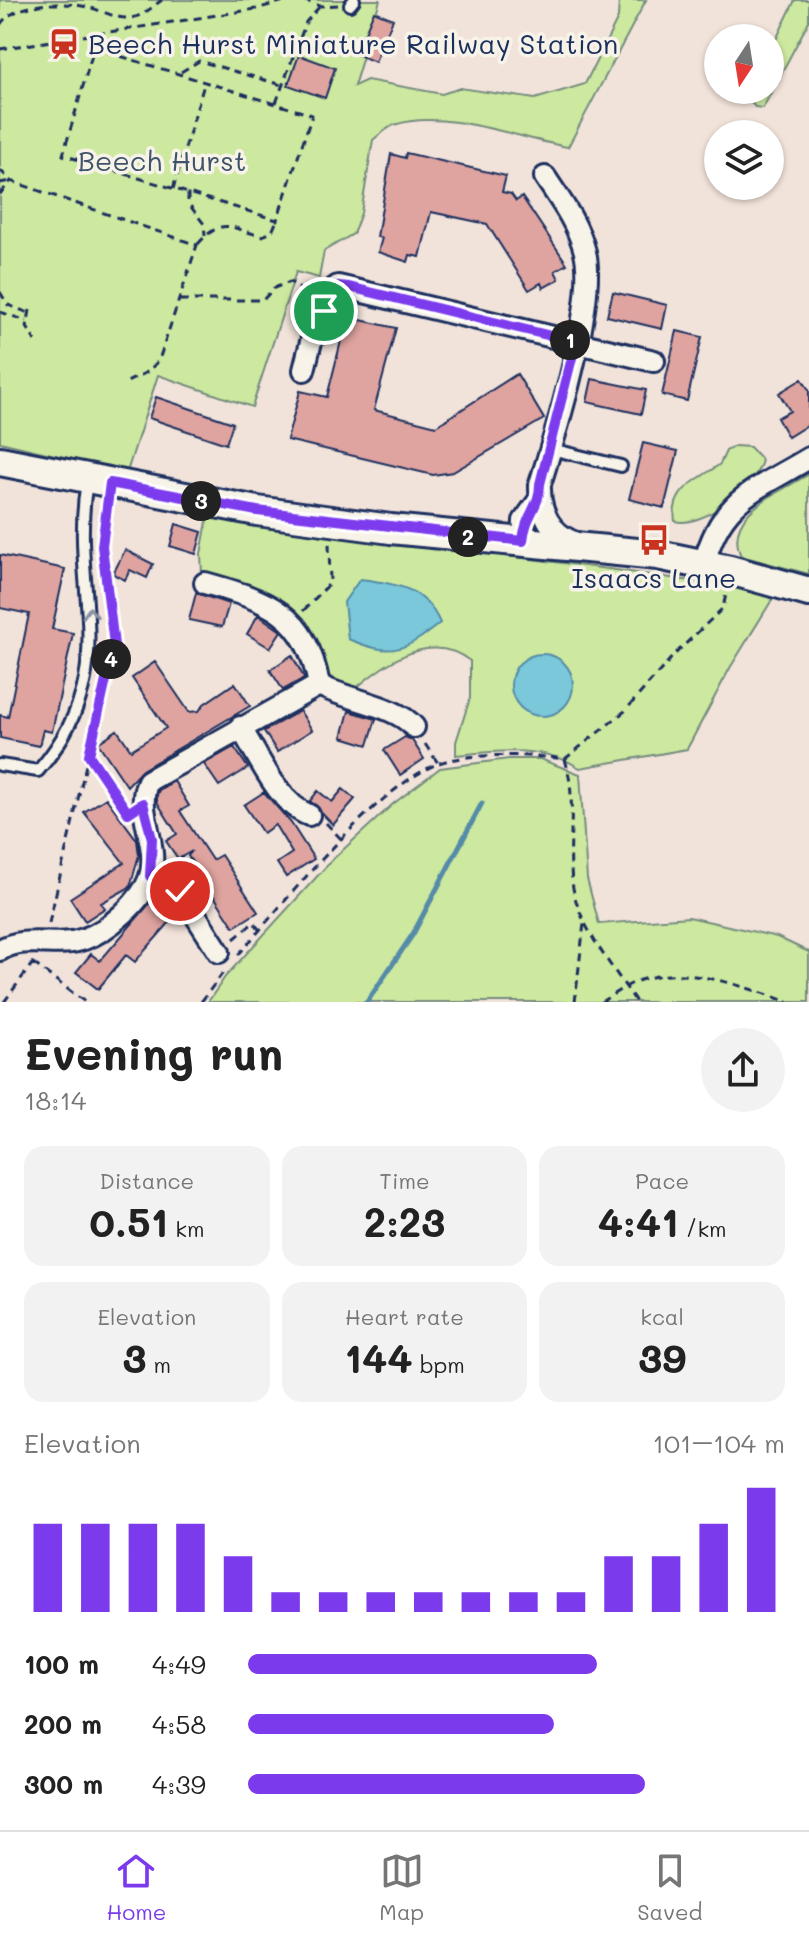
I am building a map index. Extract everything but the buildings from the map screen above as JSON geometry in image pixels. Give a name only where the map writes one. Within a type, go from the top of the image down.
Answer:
[{"type":"main road","points":[[0,461],[257,511],[591,548],[717,567],[809,592]]},
{"type":"street","points":[[545,177],[577,227],[585,252],[587,294],[540,484],[540,499],[558,535],[591,548]]},
{"type":"street","points":[[304,370],[315,325],[329,291],[338,286],[654,361]]},
{"type":"street","points":[[717,567],[711,537],[721,518],[734,505],[809,458]]},
{"type":"street","points":[[523,541],[524,521],[540,499]]},
{"type":"street","points":[[205,583],[249,595],[293,620],[307,641],[319,685],[339,696],[385,709],[409,720],[414,727]]},
{"type":"street","points":[[0,950],[23,940],[84,940],[129,907],[150,876],[152,839],[142,794],[148,781],[319,685]]},
{"type":"street","points":[[240,727],[282,793],[298,811],[309,815]]},
{"type":"street","points":[[150,876],[180,891],[219,952]]},
{"type":"lane","points":[[551,449],[621,466]]},
{"type":"lane","points":[[0,765],[38,771],[63,742],[76,717],[91,641],[83,505],[99,481]]},
{"type":"path","points":[[0,25],[5,17],[24,8],[74,5],[130,18],[140,16],[162,0]]},
{"type":"path","points":[[0,49],[256,9],[288,0]]},
{"type":"path","points":[[303,0],[320,6],[352,2]]},
{"type":"path","points":[[276,103],[306,22],[320,6]]},
{"type":"path","points":[[125,383],[149,371],[159,360],[197,245],[205,236],[215,228],[235,226],[262,236],[272,232],[277,220],[312,115],[94,48],[63,155],[277,220]]},
{"type":"path","points":[[180,73],[199,61],[282,85]]},
{"type":"path","points":[[173,189],[205,81]]},
{"type":"path","points":[[0,170],[11,181],[197,245]]},
{"type":"path","points":[[0,183],[11,181]]},
{"type":"path","points":[[0,194],[11,181]]},
{"type":"path","points":[[188,193],[188,203],[204,224],[205,236]]},
{"type":"path","points":[[179,300],[263,300],[274,288],[290,282],[302,288],[314,302],[325,304]]},
{"type":"path","points":[[0,292],[8,305],[30,312],[27,321],[35,341]]},
{"type":"path","points":[[0,312],[27,321]]},
{"type":"path","points":[[4,1002],[33,963],[44,942],[114,645],[102,546],[99,481]]},
{"type":"path","points":[[293,620],[330,583],[329,534]]},
{"type":"path","points":[[201,1002],[260,931],[384,798],[438,763],[511,754],[565,759],[625,711],[674,655],[723,608],[717,567]]},
{"type":"path","points":[[414,727],[438,763]]},
{"type":"path","points":[[89,755],[128,813],[143,803]]},
{"type":"path","points":[[565,759],[573,785],[573,888],[585,921],[636,1002]]},
{"type":"path","points":[[575,1002],[585,921]]},
{"type":"path","points":[[243,930],[254,922],[260,931]]},
{"type":"path","points":[[33,963],[85,1002]]},
{"type":"path","points":[[601,1002],[626,986],[653,976],[705,978],[743,986],[788,1002]]},
{"type":"green space","name":"Beech Hurst","points":[[0,0],[380,0],[354,86],[367,80],[442,94],[460,88],[535,99],[585,84],[618,18],[619,0],[646,0],[568,147],[481,126],[435,120],[394,125],[373,140],[361,213],[353,234],[324,251],[319,278],[296,272],[252,407],[158,375],[127,472],[0,442]]},
{"type":"green space","points":[[795,0],[809,0],[809,21],[784,68],[784,24]]},
{"type":"green space","points":[[735,446],[750,447],[762,460],[750,482],[713,512],[686,522],[675,521],[677,500],[682,493],[695,480],[720,464],[726,451]]},
{"type":"green space","points":[[809,474],[809,574],[741,556],[737,541],[739,528],[746,516],[769,497]]},
{"type":"green space","points":[[208,516],[775,595],[730,668],[687,749],[580,768],[551,756],[520,751],[456,755],[456,742],[470,698],[470,661],[455,652],[424,649],[393,661],[353,691],[324,674],[318,648],[202,574],[201,554]]},
{"type":"green space","points":[[509,759],[540,759],[580,774],[587,879],[599,924],[689,917],[777,937],[809,952],[809,1002],[208,1002],[225,977],[333,859],[393,804],[440,768]]},
{"type":"water","points":[[360,579],[408,589],[426,602],[440,623],[417,640],[397,649],[376,648],[348,639],[344,602]]},
{"type":"water","points":[[536,654],[548,654],[564,663],[571,673],[571,697],[564,707],[548,716],[536,716],[516,702],[511,691],[511,679],[525,659]]},
{"type":"waterway","points":[[367,1002],[413,934],[482,803]]},
{"type":"place","name":"Beech Hurst Miniature Railway Station","points":[[64,44]]},
{"type":"place","name":"Isaacs Lane","points":[[654,540]]},
{"type":"route","points":[[180,891],[150,876],[152,839],[143,803],[128,813],[89,755],[114,645],[102,546],[110,483],[257,511],[391,529],[523,541],[524,521],[540,499],[540,484],[576,342],[349,287],[338,286],[329,291],[324,311]]}]
